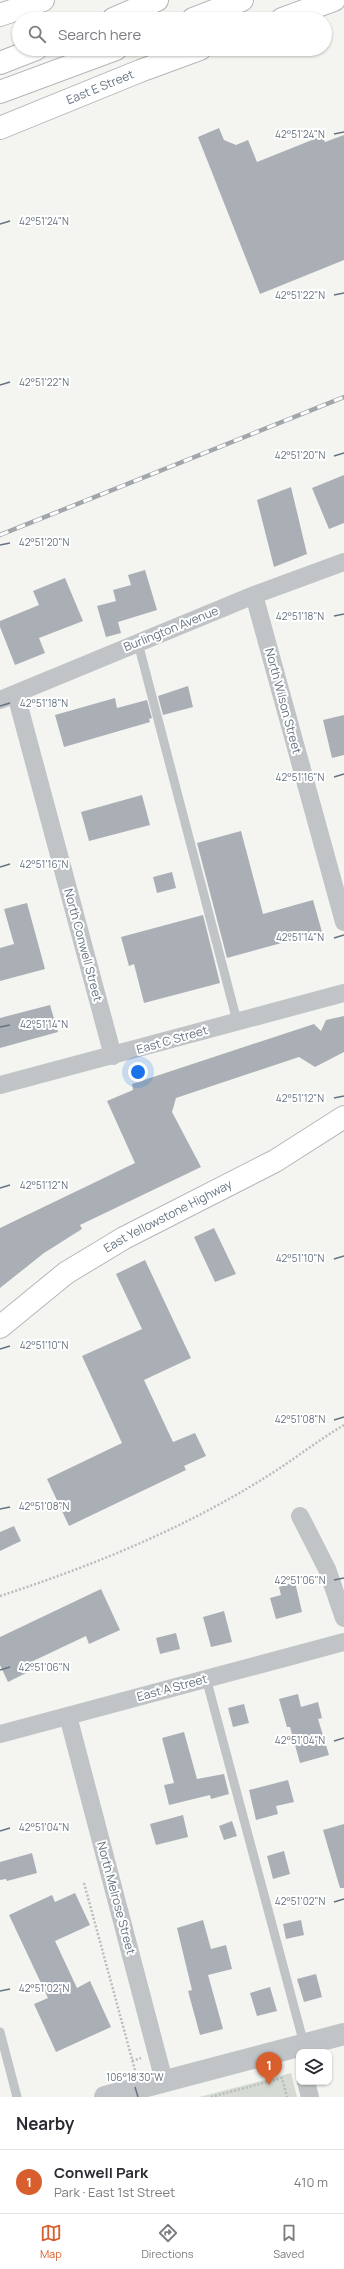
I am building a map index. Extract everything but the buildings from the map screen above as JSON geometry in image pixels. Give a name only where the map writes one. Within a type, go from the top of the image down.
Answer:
[{"type":"main road","points":[[0,15],[40,0]]},
{"type":"main road","points":[[128,12],[157,0]]},
{"type":"main road","points":[[211,12],[242,0]]},
{"type":"main road","points":[[301,12],[334,0]]},
{"type":"main road","points":[[0,51],[12,48]]},
{"type":"main road","points":[[0,63],[18,56]]},
{"type":"main road","points":[[0,92],[97,56]]},
{"type":"main road","name":"East E Street","points":[[0,128],[182,56]]},
{"type":"main road","name":"East Yellowstone Highway","points":[[0,1327],[66,1273],[124,1238],[275,1161],[344,1117]]},
{"type":"street","name":"Burlington Avenue","points":[[8,698],[254,595],[344,562]]},
{"type":"street","name":"North Wilson Street","points":[[254,595],[344,922]]},
{"type":"street","name":"North Conwell Street","points":[[8,698],[113,1056]]},
{"type":"street","name":"East C Street","points":[[0,1085],[344,993]]},
{"type":"street","points":[[300,1516],[327,1569],[344,1618]]},
{"type":"street","name":"East A Street","points":[[0,1734],[344,1642]]},
{"type":"street","name":"North Melrose Street","points":[[68,1716],[164,2081]]},
{"type":"street","points":[[300,2049],[344,2034]]},
{"type":"street","points":[[105,2097],[164,2081],[296,2050]]},
{"type":"street","points":[[307,2085],[310,2097]]},
{"type":"lane","points":[[138,643],[237,1021]]},
{"type":"lane","points":[[206,1678],[300,2049]]},
{"type":"lane","points":[[0,2032],[17,2097]]},
{"type":"path","points":[[0,1596],[71,1572],[129,1548],[209,1510],[266,1477],[344,1425]]},
{"type":"path","points":[[84,1883],[140,2087]]},
{"type":"path","points":[[211,2097],[282,2078],[287,2097]]},
{"type":"shaded area","points":[[291,2073],[297,2097],[199,2097]]},
{"type":"railway","points":[[0,535],[344,397]]},
{"type":"place","name":"Conwell Park","points":[[269,2085]]}]
